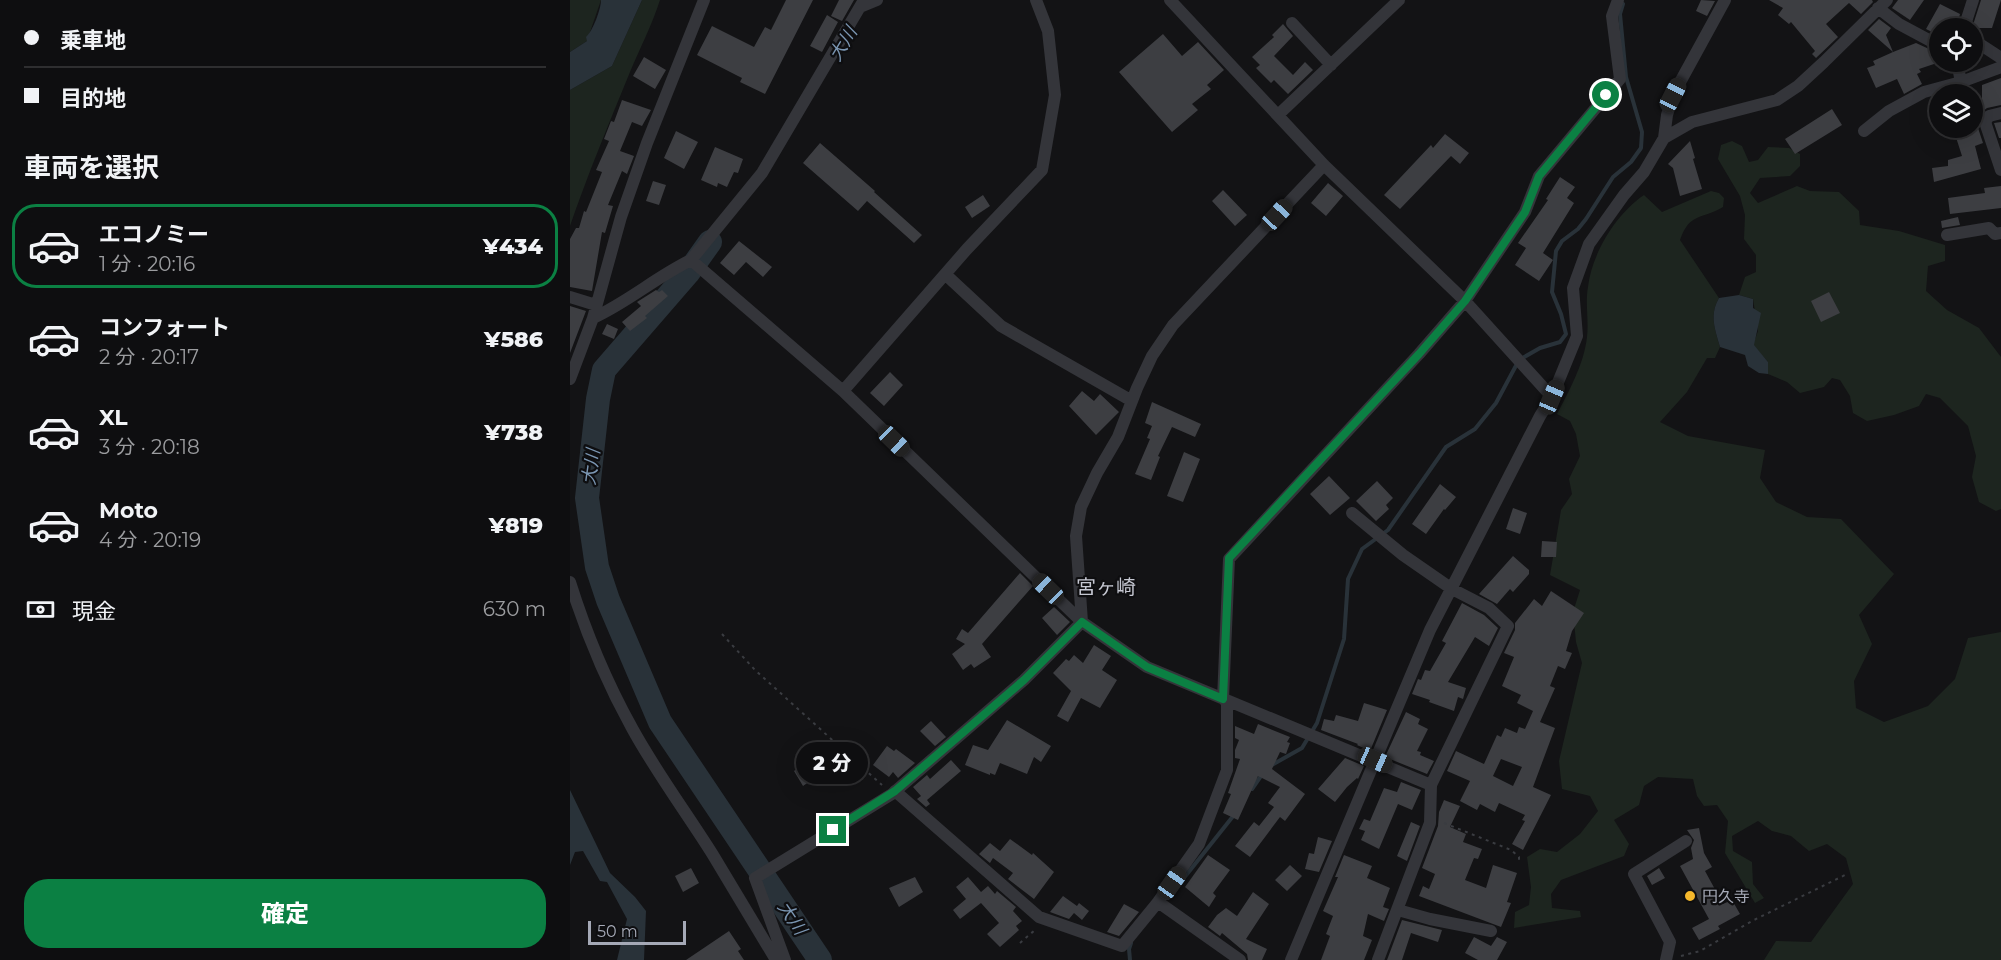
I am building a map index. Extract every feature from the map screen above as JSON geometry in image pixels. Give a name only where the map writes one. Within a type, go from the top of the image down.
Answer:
[{"type":"street","points":[[570,380],[594,311],[621,217],[704,0]]},
{"type":"street","points":[[570,297],[594,311],[615,308],[676,267],[691,260],[762,173],[862,4],[877,0]]},
{"type":"street","points":[[843,391],[945,274],[1042,170],[1055,95],[1048,31],[1036,0]]},
{"type":"street","points":[[1170,0],[1324,165],[1465,301],[1552,397]]},
{"type":"street","points":[[1278,115],[1399,0]]},
{"type":"street","points":[[893,793],[1039,917],[1122,946],[1158,902],[1199,844],[1227,770],[1225,700],[1229,558],[1419,354],[1465,301],[1525,212],[1539,176],[1620,79],[1612,16],[1618,0]]},
{"type":"street","points":[[1292,960],[1430,630],[1540,416],[1552,397],[1577,336],[1573,288],[1589,244],[1644,171],[1664,138],[1673,95],[1725,0]]},
{"type":"street","points":[[1967,18],[1973,0]]},
{"type":"street","points":[[1664,138],[1692,122],[1777,100],[1798,86],[1882,4],[1899,24],[1929,40]]},
{"type":"street","points":[[1292,23],[1331,65]]},
{"type":"street","points":[[1983,46],[2001,58]]},
{"type":"street","points":[[1864,131],[1889,111],[1924,92],[1961,82],[2001,67]]},
{"type":"street","points":[[1959,72],[1961,82]]},
{"type":"street","points":[[2001,113],[1989,116],[1985,122],[2001,170]]},
{"type":"street","points":[[785,960],[755,878],[893,793],[1024,680],[1082,622],[1076,536],[1081,507],[1118,437],[1152,356],[1173,325],[1324,165]]},
{"type":"street","points":[[1947,235],[1989,228],[1995,234],[2001,233]]},
{"type":"street","points":[[691,260],[843,391],[1082,622],[1147,667],[1431,785]]},
{"type":"street","points":[[945,274],[1001,326],[1132,401]]},
{"type":"street","points":[[1352,513],[1403,555],[1452,589],[1489,608],[1508,626],[1431,785],[1430,823],[1378,960]]},
{"type":"street","points":[[570,582],[583,625],[632,729],[776,960]]},
{"type":"street","points":[[1666,960],[1670,942],[1634,874],[1686,841]]},
{"type":"street","points":[[1158,902],[1231,956],[1240,960]]},
{"type":"street","points":[[1398,910],[1491,931]]},
{"type":"path","points":[[722,634],[755,670],[893,793]]},
{"type":"path","points":[[1430,817],[1511,850],[1519,857],[1519,860]]},
{"type":"path","points":[[1666,960],[1700,951],[1752,921],[1845,875]]},
{"type":"path","points":[[1020,943],[1045,920]]},
{"type":"shaded area","points":[[570,0],[601,0],[587,41],[570,52]]},
{"type":"shaded area","points":[[601,0],[642,0],[612,66],[570,90],[570,52],[587,41],[586,37],[596,20]]},
{"type":"shaded area","points":[[642,0],[660,0],[570,226],[570,90],[612,66]]},
{"type":"shaded area","points":[[1732,141],[1742,146],[1749,162],[1758,160],[1768,147],[1789,148],[1800,154],[1800,166],[1790,176],[1760,178],[1750,193],[1758,203],[1797,186],[1810,191],[1839,192],[1859,211],[1860,225],[1899,231],[1945,245],[1945,261],[1928,266],[1926,291],[1947,310],[1979,328],[2001,357],[2001,509],[1996,511],[1979,502],[1972,477],[1976,456],[1968,426],[1940,398],[1926,394],[1919,406],[1867,421],[1853,413],[1850,396],[1840,380],[1832,378],[1824,387],[1800,393],[1787,382],[1768,374],[1768,362],[1753,345],[1758,331],[1753,299],[1739,295],[1745,277],[1756,272],[1756,255],[1744,239],[1745,215],[1740,196],[1718,159],[1721,145]]},
{"type":"shaded area","points":[[1711,191],[1719,193],[1724,198],[1723,207],[1692,221],[1680,240],[1719,298],[1714,316],[1720,347],[1715,358],[1707,358],[1687,392],[1660,422],[1688,436],[1765,450],[1760,478],[1776,502],[1807,517],[1841,519],[1894,574],[1859,615],[1872,644],[1854,681],[1856,708],[1884,722],[1928,706],[1955,679],[1968,638],[2001,632],[2001,960],[1764,960],[1776,941],[1811,942],[1853,884],[1846,858],[1827,844],[1809,851],[1791,836],[1772,831],[1758,821],[1732,836],[1733,851],[1752,862],[1753,884],[1764,898],[1755,903],[1725,853],[1728,821],[1717,805],[1704,806],[1697,796],[1693,779],[1658,777],[1644,786],[1639,805],[1614,820],[1629,844],[1624,856],[1561,880],[1551,894],[1552,908],[1580,911],[1581,917],[1514,928],[1515,912],[1529,905],[1531,887],[1527,857],[1540,849],[1557,852],[1580,834],[1598,811],[1590,796],[1562,789],[1559,761],[1582,663],[1576,642],[1573,612],[1580,590],[1550,575],[1561,510],[1572,494],[1569,479],[1580,456],[1576,434],[1570,421],[1557,414],[1583,357],[1587,331],[1587,293],[1590,274],[1600,248],[1615,223],[1644,195],[1662,212]]},
{"type":"shaded area","points":[[1739,295],[1753,299],[1753,308],[1761,313],[1754,345],[1768,362],[1768,374],[1759,373],[1748,366],[1745,355],[1720,347],[1714,322],[1716,304],[1719,298]]},
{"type":"shaded area","points":[[570,790],[610,873],[646,911],[644,960],[617,960],[627,919],[607,882],[600,881],[583,851],[575,852],[570,865]]},
{"type":"building","points":[[786,0],[813,0],[765,94],[740,82],[742,78],[697,55],[712,26],[754,47],[765,27],[771,30]]},
{"type":"building","points":[[839,0],[854,0],[842,21],[831,16]]},
{"type":"building","points":[[1701,0],[1715,1],[1707,16],[1696,11]]},
{"type":"building","points":[[1769,0],[1872,0],[1873,2],[1861,14],[1849,3],[1826,24],[1838,37],[1816,58],[1812,54],[1815,51],[1791,22],[1789,24],[1778,15],[1783,8]]},
{"type":"building","points":[[1898,0],[1924,0],[1910,20],[1892,8]]},
{"type":"building","points":[[1981,0],[2001,0],[1992,28],[1983,28],[1983,18],[1975,18]]},
{"type":"building","points":[[1940,4],[1960,14],[1959,18],[1932,18]]},
{"type":"building","points":[[827,15],[838,22],[822,52],[810,46]]},
{"type":"building","points":[[1879,19],[1891,28],[1886,35],[1893,52],[1868,30]]},
{"type":"building","points":[[1283,24],[1293,36],[1274,56],[1293,75],[1305,62],[1313,70],[1288,94],[1274,80],[1271,83],[1256,68],[1260,65],[1252,57],[1274,37],[1272,35]]},
{"type":"building","points":[[1163,34],[1182,56],[1198,42],[1224,70],[1207,85],[1211,89],[1192,104],[1198,110],[1172,132],[1119,72]]},
{"type":"building","points":[[1916,43],[1929,49],[1929,66],[1919,69],[1921,72],[1917,74],[1922,84],[1904,94],[1897,79],[1876,88],[1867,68],[1875,65],[1873,61]]},
{"type":"building","points":[[644,57],[666,70],[655,89],[633,76]]},
{"type":"building","points":[[2001,78],[2001,105],[1983,111],[1983,85]]},
{"type":"building","points":[[622,100],[651,110],[642,126],[632,122],[620,151],[634,156],[627,174],[622,171],[608,205],[613,206],[605,233],[602,232],[592,291],[570,287],[570,239],[576,228],[579,228],[584,211],[586,212],[602,172],[596,170],[609,141],[604,139],[611,121],[614,122]]},
{"type":"building","points":[[1832,109],[1842,125],[1795,154],[1785,139]]},
{"type":"building","points":[[2001,122],[2001,138],[1999,138],[1994,123]]},
{"type":"building","points":[[676,131],[698,142],[684,169],[664,158]]},
{"type":"building","points":[[1445,134],[1469,153],[1460,164],[1451,156],[1400,209],[1384,195],[1431,145],[1433,148]]},
{"type":"building","points":[[1956,138],[1981,138],[1983,143],[1975,146],[1981,169],[1934,182],[1932,168],[1948,166],[1948,160],[1962,156]]},
{"type":"building","points":[[1690,141],[1702,189],[1680,196],[1673,168],[1668,164]]},
{"type":"building","points":[[820,143],[922,235],[914,243],[867,201],[858,211],[803,163]]},
{"type":"building","points":[[715,147],[743,159],[738,173],[734,172],[727,187],[718,183],[717,187],[701,180]]},
{"type":"building","points":[[1560,177],[1575,187],[1567,198],[1574,203],[1543,253],[1553,260],[1539,281],[1515,265],[1526,248],[1518,243],[1548,200],[1546,199]]},
{"type":"building","points":[[653,181],[666,185],[659,205],[646,201]]},
{"type":"building","points":[[1328,183],[1343,196],[1326,216],[1311,203]]},
{"type":"building","points":[[2001,186],[2001,208],[1950,214],[1948,198],[1985,193],[1984,188]]},
{"type":"building","points":[[1223,190],[1247,215],[1235,226],[1212,201]]},
{"type":"building","points":[[983,195],[990,206],[972,218],[965,207]]},
{"type":"building","points":[[1958,217],[1960,225],[1942,228],[1941,221]]},
{"type":"building","points":[[739,241],[772,267],[763,277],[746,262],[734,275],[720,263]]},
{"type":"building","points":[[656,290],[659,292],[662,290],[668,296],[645,316],[647,318],[630,331],[622,322],[641,306],[637,302]]},
{"type":"building","points":[[1829,292],[1840,313],[1821,322],[1811,301]]},
{"type":"building","points":[[570,306],[586,311],[570,353]]},
{"type":"building","points":[[607,324],[618,329],[614,339],[602,334]]},
{"type":"building","points":[[890,372],[903,385],[884,406],[870,393]]},
{"type":"building","points":[[1082,391],[1094,401],[1100,394],[1119,412],[1096,435],[1069,406]]},
{"type":"building","points":[[1152,402],[1201,424],[1195,437],[1172,427],[1158,456],[1160,457],[1151,480],[1135,474],[1150,439],[1147,438],[1152,426],[1145,423]]},
{"type":"building","points":[[1184,452],[1200,459],[1183,502],[1167,496]]},
{"type":"building","points":[[1329,476],[1350,498],[1330,515],[1310,494]]},
{"type":"building","points":[[1377,481],[1393,498],[1386,505],[1389,509],[1376,521],[1356,501]]},
{"type":"building","points":[[1440,484],[1456,497],[1426,534],[1412,524]]},
{"type":"building","points":[[1513,508],[1527,513],[1520,534],[1506,529]]},
{"type":"building","points":[[1542,541],[1557,542],[1556,557],[1541,557]]},
{"type":"building","points":[[1513,556],[1529,570],[1529,574],[1513,592],[1510,589],[1497,604],[1479,594]]},
{"type":"building","points":[[1020,573],[1033,586],[982,644],[991,657],[974,668],[971,664],[963,670],[952,654],[965,644],[956,639],[962,629],[968,633]]},
{"type":"building","points":[[1551,591],[1584,613],[1572,631],[1566,651],[1572,653],[1565,669],[1558,666],[1550,686],[1555,688],[1540,722],[1555,728],[1533,787],[1551,795],[1523,850],[1512,844],[1525,821],[1522,820],[1525,815],[1499,803],[1495,812],[1480,804],[1477,810],[1460,801],[1470,781],[1447,771],[1456,751],[1484,764],[1497,735],[1501,737],[1505,728],[1517,733],[1519,727],[1525,729],[1533,711],[1517,703],[1521,695],[1502,686],[1514,657],[1504,653],[1515,630],[1515,623],[1534,599],[1542,606]],"holes":[[[1501,759],[1522,767],[1513,786],[1493,776]]]},
{"type":"building","points":[[1462,603],[1484,615],[1498,628],[1489,646],[1475,637],[1448,682],[1466,688],[1463,699],[1458,697],[1454,711],[1412,694],[1418,679],[1421,680],[1425,670],[1430,671],[1446,643],[1442,641]]},
{"type":"building","points":[[1054,607],[1070,622],[1057,635],[1042,618]]},
{"type":"building","points":[[1094,645],[1111,656],[1102,670],[1117,680],[1100,708],[1081,698],[1068,722],[1057,716],[1071,691],[1053,673],[1066,659],[1069,661],[1074,655],[1083,663]]},
{"type":"building","points":[[1364,703],[1387,710],[1370,751],[1321,730],[1324,719],[1334,721],[1336,715],[1358,721]]},
{"type":"building","points":[[1406,712],[1420,719],[1418,724],[1428,729],[1417,751],[1421,752],[1420,755],[1434,761],[1427,774],[1385,757]]},
{"type":"building","points":[[1007,720],[1051,746],[1041,762],[1034,757],[1027,774],[1000,763],[995,775],[965,765],[973,745],[988,750]]},
{"type":"building","points":[[931,721],[946,737],[935,746],[920,731]]},
{"type":"building","points":[[1258,724],[1290,737],[1286,754],[1280,752],[1272,769],[1305,794],[1285,821],[1280,817],[1250,857],[1235,846],[1254,822],[1259,826],[1274,807],[1268,803],[1280,787],[1258,776],[1238,820],[1223,813],[1231,794],[1228,793],[1240,759],[1235,758],[1239,740],[1235,738],[1235,726],[1254,734]]},
{"type":"building","points":[[887,746],[894,751],[896,749],[915,763],[898,778],[893,772],[889,777],[873,765]]},
{"type":"building","points":[[827,748],[837,762],[803,786],[794,771]]},
{"type":"building","points":[[1345,758],[1364,766],[1358,779],[1347,787],[1335,802],[1318,789]]},
{"type":"building","points":[[951,760],[961,771],[927,800],[930,804],[926,807],[917,799],[921,796],[913,787],[927,775],[930,779]]},
{"type":"building","points":[[1401,782],[1421,790],[1412,810],[1398,804],[1379,849],[1361,840],[1365,831],[1359,829],[1364,819],[1370,821],[1384,788],[1397,792]]},
{"type":"building","points":[[1444,800],[1460,806],[1450,827],[1466,834],[1463,842],[1482,849],[1478,859],[1474,858],[1465,880],[1486,888],[1493,865],[1517,873],[1507,902],[1511,903],[1501,927],[1419,896],[1423,886],[1429,889],[1435,874],[1422,868],[1438,826],[1439,812]]},
{"type":"building","points":[[1411,822],[1420,826],[1407,861],[1397,856]]},
{"type":"building","name":"円久寺","points":[[1699,828],[1704,853],[1712,867],[1705,871],[1723,904],[1732,900],[1740,914],[1718,926],[1720,929],[1699,940],[1692,928],[1709,919],[1680,866],[1693,859],[1691,848],[1694,840],[1687,830]]},
{"type":"building","points":[[1318,837],[1332,841],[1319,872],[1305,869],[1309,853],[1314,854]]},
{"type":"building","points":[[1010,839],[1032,855],[1033,853],[1054,872],[1034,899],[1008,879],[1013,873],[993,858],[990,863],[979,854],[990,843],[1000,851]]},
{"type":"building","points":[[1208,855],[1230,870],[1213,893],[1216,896],[1209,907],[1185,887]]},
{"type":"building","points":[[1344,855],[1372,866],[1367,878],[1390,888],[1383,907],[1389,909],[1384,921],[1368,914],[1363,936],[1372,940],[1364,960],[1321,960],[1330,936],[1326,934],[1333,916],[1323,911],[1338,877],[1335,877]]},
{"type":"building","points":[[1290,865],[1302,876],[1287,891],[1275,880]]},
{"type":"building","points":[[691,868],[699,883],[683,892],[675,876]]},
{"type":"building","points":[[1659,868],[1665,878],[1652,885],[1647,876]]},
{"type":"building","points":[[915,877],[923,892],[899,907],[889,888]]},
{"type":"building","points":[[968,877],[981,892],[988,886],[995,894],[997,891],[1016,907],[1013,911],[1022,921],[1016,926],[1019,930],[1000,947],[987,934],[999,923],[981,903],[960,919],[953,910],[966,899],[956,887]]},
{"type":"building","points":[[1253,892],[1269,904],[1246,939],[1267,949],[1262,960],[1248,960],[1247,954],[1222,933],[1220,936],[1208,927],[1226,908],[1237,916]]},
{"type":"building","points":[[1063,896],[1077,906],[1079,903],[1089,911],[1082,920],[1074,913],[1069,919],[1050,912]]},
{"type":"building","points":[[1124,904],[1139,912],[1119,936],[1107,932]]},
{"type":"building","points":[[1402,920],[1442,930],[1438,942],[1411,933],[1402,960],[1387,960]]},
{"type":"building","points":[[729,931],[741,949],[738,951],[744,960],[686,960]]},
{"type":"building","points":[[1474,937],[1491,946],[1497,937],[1507,942],[1497,960],[1478,960],[1465,953]]},
{"type":"waterway","points":[[1270,766],[1302,748],[1317,723],[1344,639],[1348,579],[1362,549],[1388,530],[1446,447],[1475,429],[1496,403],[1519,360],[1540,348],[1560,342],[1566,334],[1552,292],[1556,251],[1562,241],[1578,229],[1586,219],[1613,177],[1631,162],[1641,148],[1642,132],[1626,77],[1620,14],[1623,4]]},
{"type":"waterway","name":"大川","points":[[710,242],[688,273],[604,370],[598,399],[587,498],[597,567],[608,600],[660,722],[820,960]]},
{"type":"waterway","points":[[1252,789],[1263,773]]},
{"type":"waterway","points":[[1168,898],[1234,815]]},
{"type":"waterway","points":[[1130,960],[1131,943]]},
{"type":"place","name":"円久寺","points":[[1690,896]]},
{"type":"district","name":"宮ヶ崎","points":[[1106,587]]},
{"type":"route","points":[[833,830],[895,791],[1024,680],[1082,622],[1147,667],[1223,699],[1229,558],[1419,354],[1465,301],[1525,212],[1539,176],[1606,95]]}]
